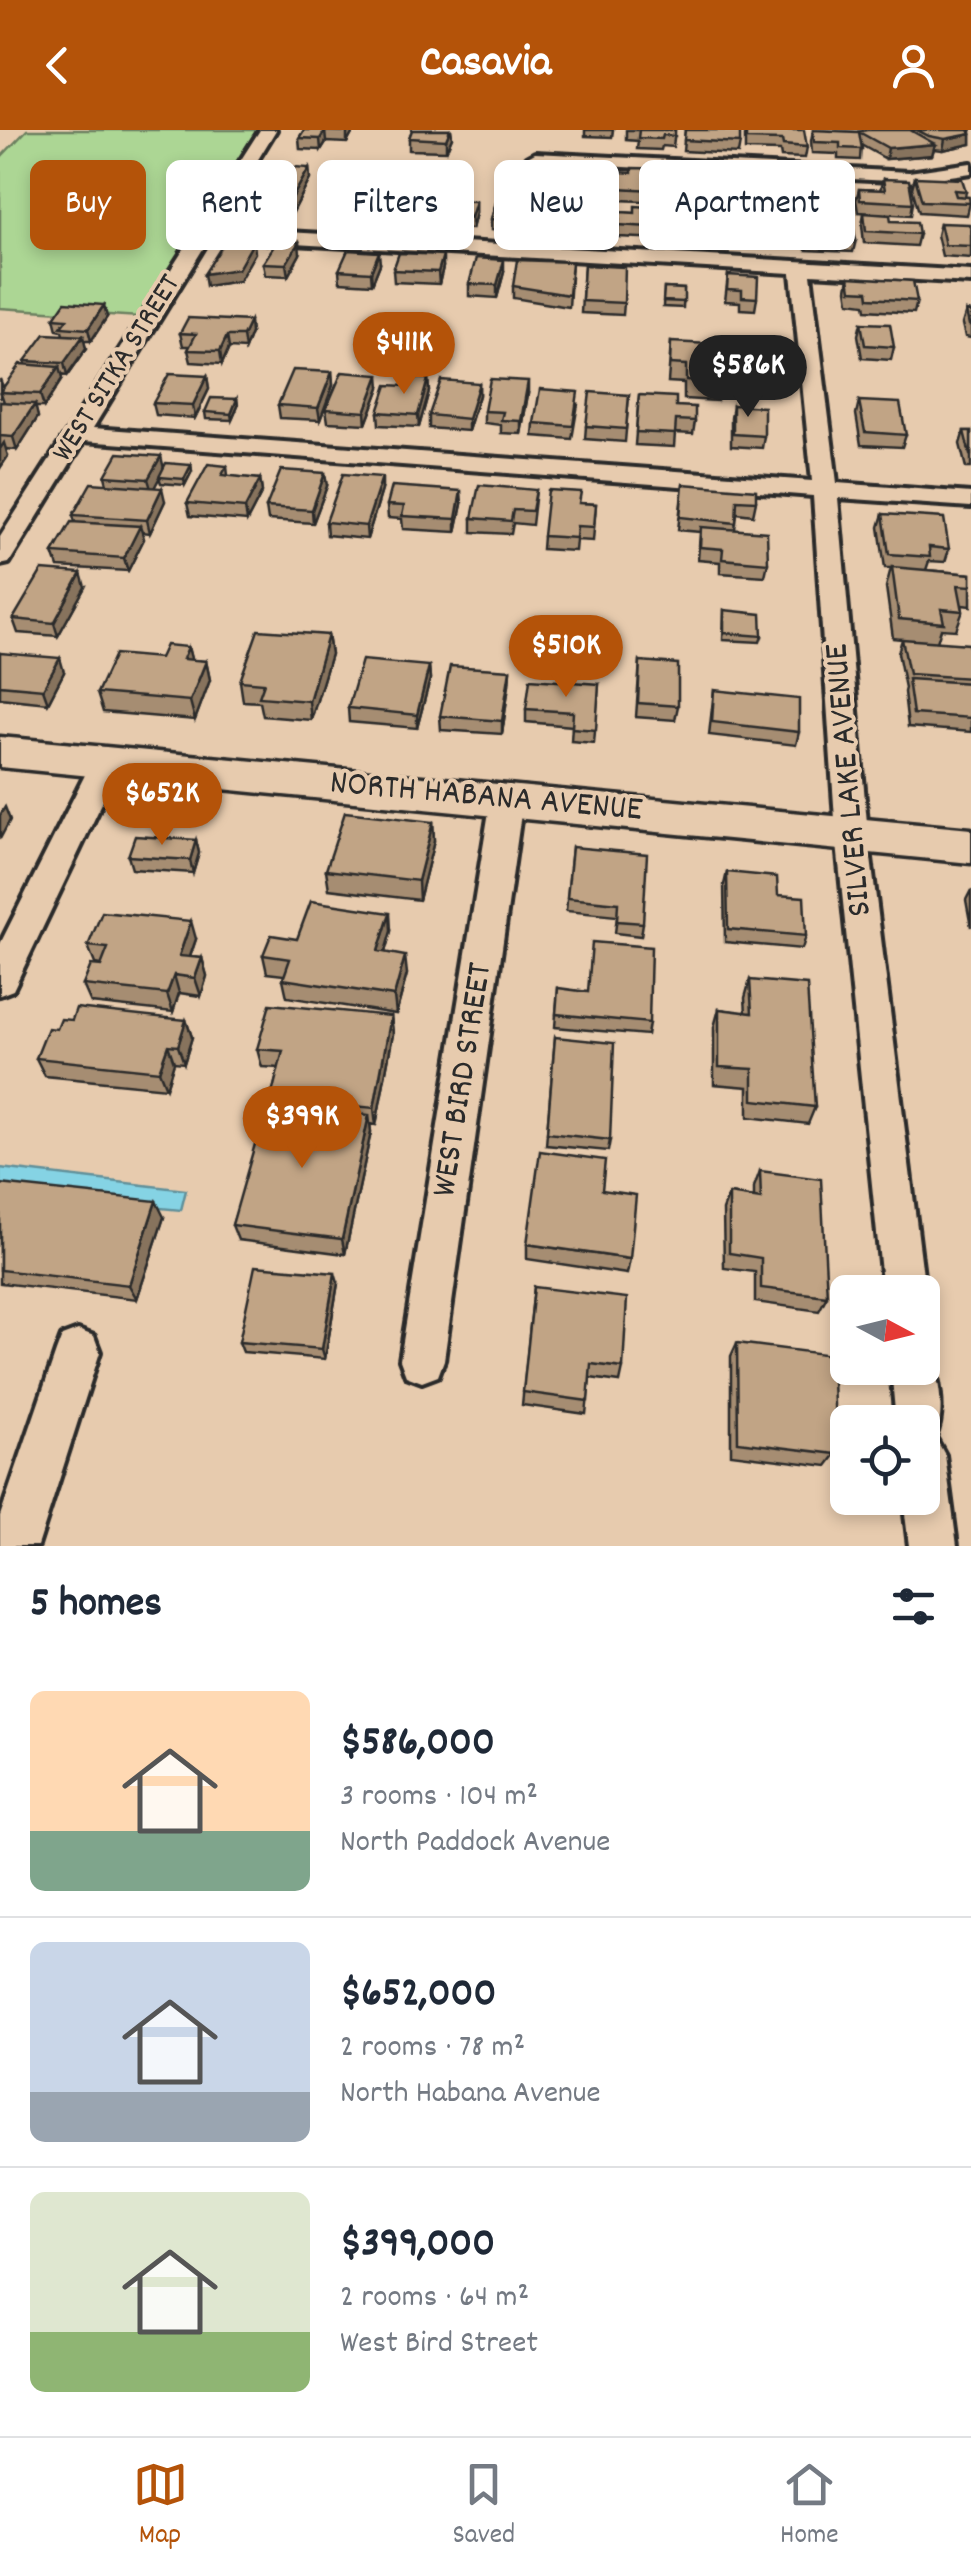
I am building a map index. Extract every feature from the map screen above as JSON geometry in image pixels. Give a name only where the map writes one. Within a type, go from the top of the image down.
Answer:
[{"type":"street","name":"WEST SITKA STREET","points":[[249,160],[268,130]]},
{"type":"street","points":[[536,158],[909,177],[971,168]]},
{"type":"street","points":[[297,238],[971,278]]},
{"type":"street","name":"WEST SITKA STREET","points":[[0,557],[193,250]]},
{"type":"street","name":"SILVER LAKE AVENUE","points":[[800,267],[826,489],[852,834],[902,1275]]},
{"type":"street","points":[[78,434],[971,500]]},
{"type":"street","name":"NORTH HABANA AVENUE","points":[[0,752],[971,846]]},
{"type":"street","points":[[0,980],[106,763]]},
{"type":"street","name":"WEST BIRD STREET","points":[[422,1360],[507,800]]},
{"type":"street","points":[[14,1546],[78,1352]]},
{"type":"street","points":[[929,1515],[933,1546]]},
{"type":"green space","points":[[27,130],[257,130],[238,160],[166,160],[166,250],[182,250],[140,317],[0,308],[0,158]]},
{"type":"water","points":[[0,1168],[186,1190],[181,1210],[0,1193]]},
{"type":"building","points":[[304,130],[347,130],[325,131],[320,139],[299,138]]},
{"type":"building","points":[[412,130],[450,130],[446,140],[409,138]]},
{"type":"building","points":[[639,130],[675,130],[675,136],[638,138]]},
{"type":"building","points":[[685,130],[740,130],[740,143],[684,140]]},
{"type":"building","points":[[746,130],[804,130],[807,147],[783,145],[782,140],[746,139]]},
{"type":"building","points":[[813,130],[910,130],[935,144],[888,148],[859,132],[862,149],[840,148],[840,143],[814,142]]},
{"type":"building","points":[[917,130],[969,130],[971,134],[945,139]]},
{"type":"building","points":[[297,167],[309,168],[297,189]]},
{"type":"building","points":[[632,168],[639,168],[639,189],[619,188],[619,172],[632,173]]},
{"type":"building","points":[[915,177],[962,179],[966,191],[954,190],[956,196],[969,197],[970,203],[922,201]]},
{"type":"building","points":[[883,179],[909,180],[913,203],[860,200],[859,189],[885,190]]},
{"type":"building","points":[[635,206],[639,206],[639,226],[619,225],[620,212],[635,213]]},
{"type":"building","points":[[864,213],[890,215],[891,221],[917,222],[919,234],[866,231]]},
{"type":"building","points":[[940,223],[969,224],[971,246],[945,245]]},
{"type":"building","points":[[219,250],[249,250],[238,269],[204,274]]},
{"type":"building","points":[[271,250],[294,250],[286,264],[263,263]]},
{"type":"building","points":[[348,250],[379,252],[371,272],[339,270]]},
{"type":"building","points":[[399,253],[443,255],[438,272],[393,270]]},
{"type":"building","points":[[476,258],[504,260],[497,285],[469,284]]},
{"type":"building","points":[[517,260],[572,262],[569,295],[513,286]]},
{"type":"building","points":[[584,265],[625,267],[624,303],[582,301]]},
{"type":"building","points":[[728,275],[758,277],[757,298],[742,297],[742,290],[727,289]]},
{"type":"building","points":[[849,277],[913,281],[917,301],[869,298],[868,291],[851,290]]},
{"type":"building","points":[[664,288],[684,289],[684,302],[663,301]]},
{"type":"building","points":[[65,302],[104,305],[88,329],[61,327],[67,319],[54,318]]},
{"type":"building","points":[[188,318],[250,321],[243,336],[227,336],[220,351],[188,350],[196,334],[180,333]]},
{"type":"building","points":[[861,323],[890,324],[894,347],[865,345]]},
{"type":"building","points":[[45,334],[83,336],[64,363],[25,361]]},
{"type":"building","points":[[671,342],[767,347],[768,362],[735,360],[736,375],[719,374],[719,382],[686,380],[686,365],[670,364]]},
{"type":"building","points":[[20,364],[59,367],[40,394],[0,392]]},
{"type":"building","points":[[293,370],[332,372],[318,408],[278,405]]},
{"type":"building","points":[[342,372],[379,375],[365,412],[326,409]]},
{"type":"building","points":[[169,374],[207,376],[193,405],[153,403]]},
{"type":"building","points":[[408,377],[428,379],[418,415],[378,412],[387,385],[406,386]]},
{"type":"building","points":[[490,379],[528,381],[521,421],[501,420],[503,412],[484,411]]},
{"type":"building","points":[[441,380],[479,383],[468,419],[429,415]]},
{"type":"building","points":[[540,389],[578,392],[573,426],[534,423]]},
{"type":"building","points":[[590,392],[629,395],[626,429],[586,426]]},
{"type":"building","points":[[639,395],[676,397],[676,406],[695,407],[695,421],[676,420],[675,434],[636,432]]},
{"type":"building","points":[[211,398],[237,399],[231,414],[205,412]]},
{"type":"building","points":[[859,401],[900,403],[906,435],[865,432]]},
{"type":"building","points":[[0,402],[35,404],[13,437],[0,436]]},
{"type":"building","points":[[733,405],[764,407],[764,436],[733,434]]},
{"type":"building","points":[[964,431],[971,431],[971,455],[970,455]]},
{"type":"building","points":[[118,453],[161,456],[148,479],[105,476]]},
{"type":"building","points":[[166,463],[191,465],[184,479],[159,477]]},
{"type":"building","points":[[208,464],[227,466],[222,475],[260,479],[245,508],[187,503]]},
{"type":"building","points":[[281,470],[325,473],[312,510],[266,507]]},
{"type":"building","points":[[343,474],[382,477],[366,526],[326,522]]},
{"type":"building","points":[[91,483],[162,488],[147,520],[73,515]]},
{"type":"building","points":[[683,484],[756,490],[756,501],[737,500],[736,523],[680,517]]},
{"type":"building","points":[[479,485],[536,490],[532,511],[513,510],[511,521],[472,518]]},
{"type":"building","points":[[392,486],[461,491],[456,519],[402,516],[404,506],[387,505]]},
{"type":"building","points":[[548,490],[581,492],[579,503],[596,504],[594,527],[577,526],[576,538],[543,536]]},
{"type":"building","points":[[883,514],[944,518],[949,549],[929,547],[930,557],[889,554]]},
{"type":"building","points":[[71,522],[140,526],[124,558],[53,553]]},
{"type":"building","points":[[701,527],[767,532],[768,563],[722,559],[723,549],[700,547]]},
{"type":"building","points":[[892,567],[971,574],[971,586],[958,585],[963,611],[941,609],[944,623],[899,619]]},
{"type":"building","points":[[42,570],[81,573],[54,623],[13,619]]},
{"type":"building","points":[[724,610],[761,614],[762,636],[724,633]]},
{"type":"building","points":[[258,630],[328,635],[309,701],[259,697],[264,683],[240,681]]},
{"type":"building","points":[[902,639],[969,644],[971,678],[909,674]]},
{"type":"building","points":[[166,645],[188,647],[183,659],[206,661],[190,701],[97,693],[115,654],[160,658]]},
{"type":"building","points":[[0,653],[60,658],[43,689],[0,685]]},
{"type":"building","points":[[362,660],[429,666],[417,715],[348,708]]},
{"type":"building","points":[[640,661],[678,664],[678,706],[638,703]]},
{"type":"building","points":[[450,666],[510,670],[502,721],[440,716]]},
{"type":"building","points":[[530,679],[599,684],[596,730],[572,728],[573,712],[526,709]]},
{"type":"building","points":[[908,679],[971,683],[971,718],[913,714]]},
{"type":"building","points":[[714,690],[799,699],[799,732],[712,722]]},
{"type":"building","points":[[345,812],[433,822],[418,881],[326,870]]},
{"type":"building","points":[[135,836],[196,840],[190,860],[128,856]]},
{"type":"building","points":[[572,847],[647,854],[643,923],[617,921],[618,903],[567,898]]},
{"type":"building","points":[[727,872],[777,877],[778,895],[804,897],[806,936],[728,929]]},
{"type":"building","points":[[311,901],[390,913],[378,951],[405,956],[394,996],[283,979],[290,959],[263,955],[271,935],[297,939]]},
{"type":"building","points":[[102,912],[191,921],[179,956],[202,958],[195,978],[174,975],[167,994],[83,985],[91,965],[101,966],[108,948],[88,946]]},
{"type":"building","points":[[592,942],[651,947],[649,1023],[556,1014],[558,988],[588,992]]},
{"type":"building","points":[[750,980],[807,985],[815,1107],[753,1100],[753,1069],[719,1067],[719,1009],[752,1013]]},
{"type":"building","points":[[270,1004],[391,1016],[374,1108],[271,1098],[283,1051],[257,1049]]},
{"type":"building","points":[[76,1008],[186,1020],[178,1046],[168,1045],[159,1071],[36,1058],[48,1028],[57,1029],[61,1019],[72,1020]]},
{"type":"building","points":[[555,1037],[614,1043],[610,1140],[547,1133]]},
{"type":"building","points":[[267,1102],[369,1115],[342,1239],[232,1225]]},
{"type":"building","points":[[540,1151],[605,1160],[602,1190],[636,1195],[630,1259],[527,1244]]},
{"type":"building","points":[[760,1171],[821,1179],[827,1296],[761,1288],[761,1258],[729,1253],[729,1194],[761,1199]]},
{"type":"building","points":[[0,1184],[156,1201],[129,1285],[0,1270]]},
{"type":"building","points":[[255,1266],[335,1273],[322,1349],[239,1342]]},
{"type":"building","points":[[534,1287],[627,1298],[623,1368],[591,1364],[588,1401],[523,1392]]},
{"type":"building","points":[[737,1343],[830,1355],[834,1405],[830,1405],[830,1453],[738,1442]]}]
